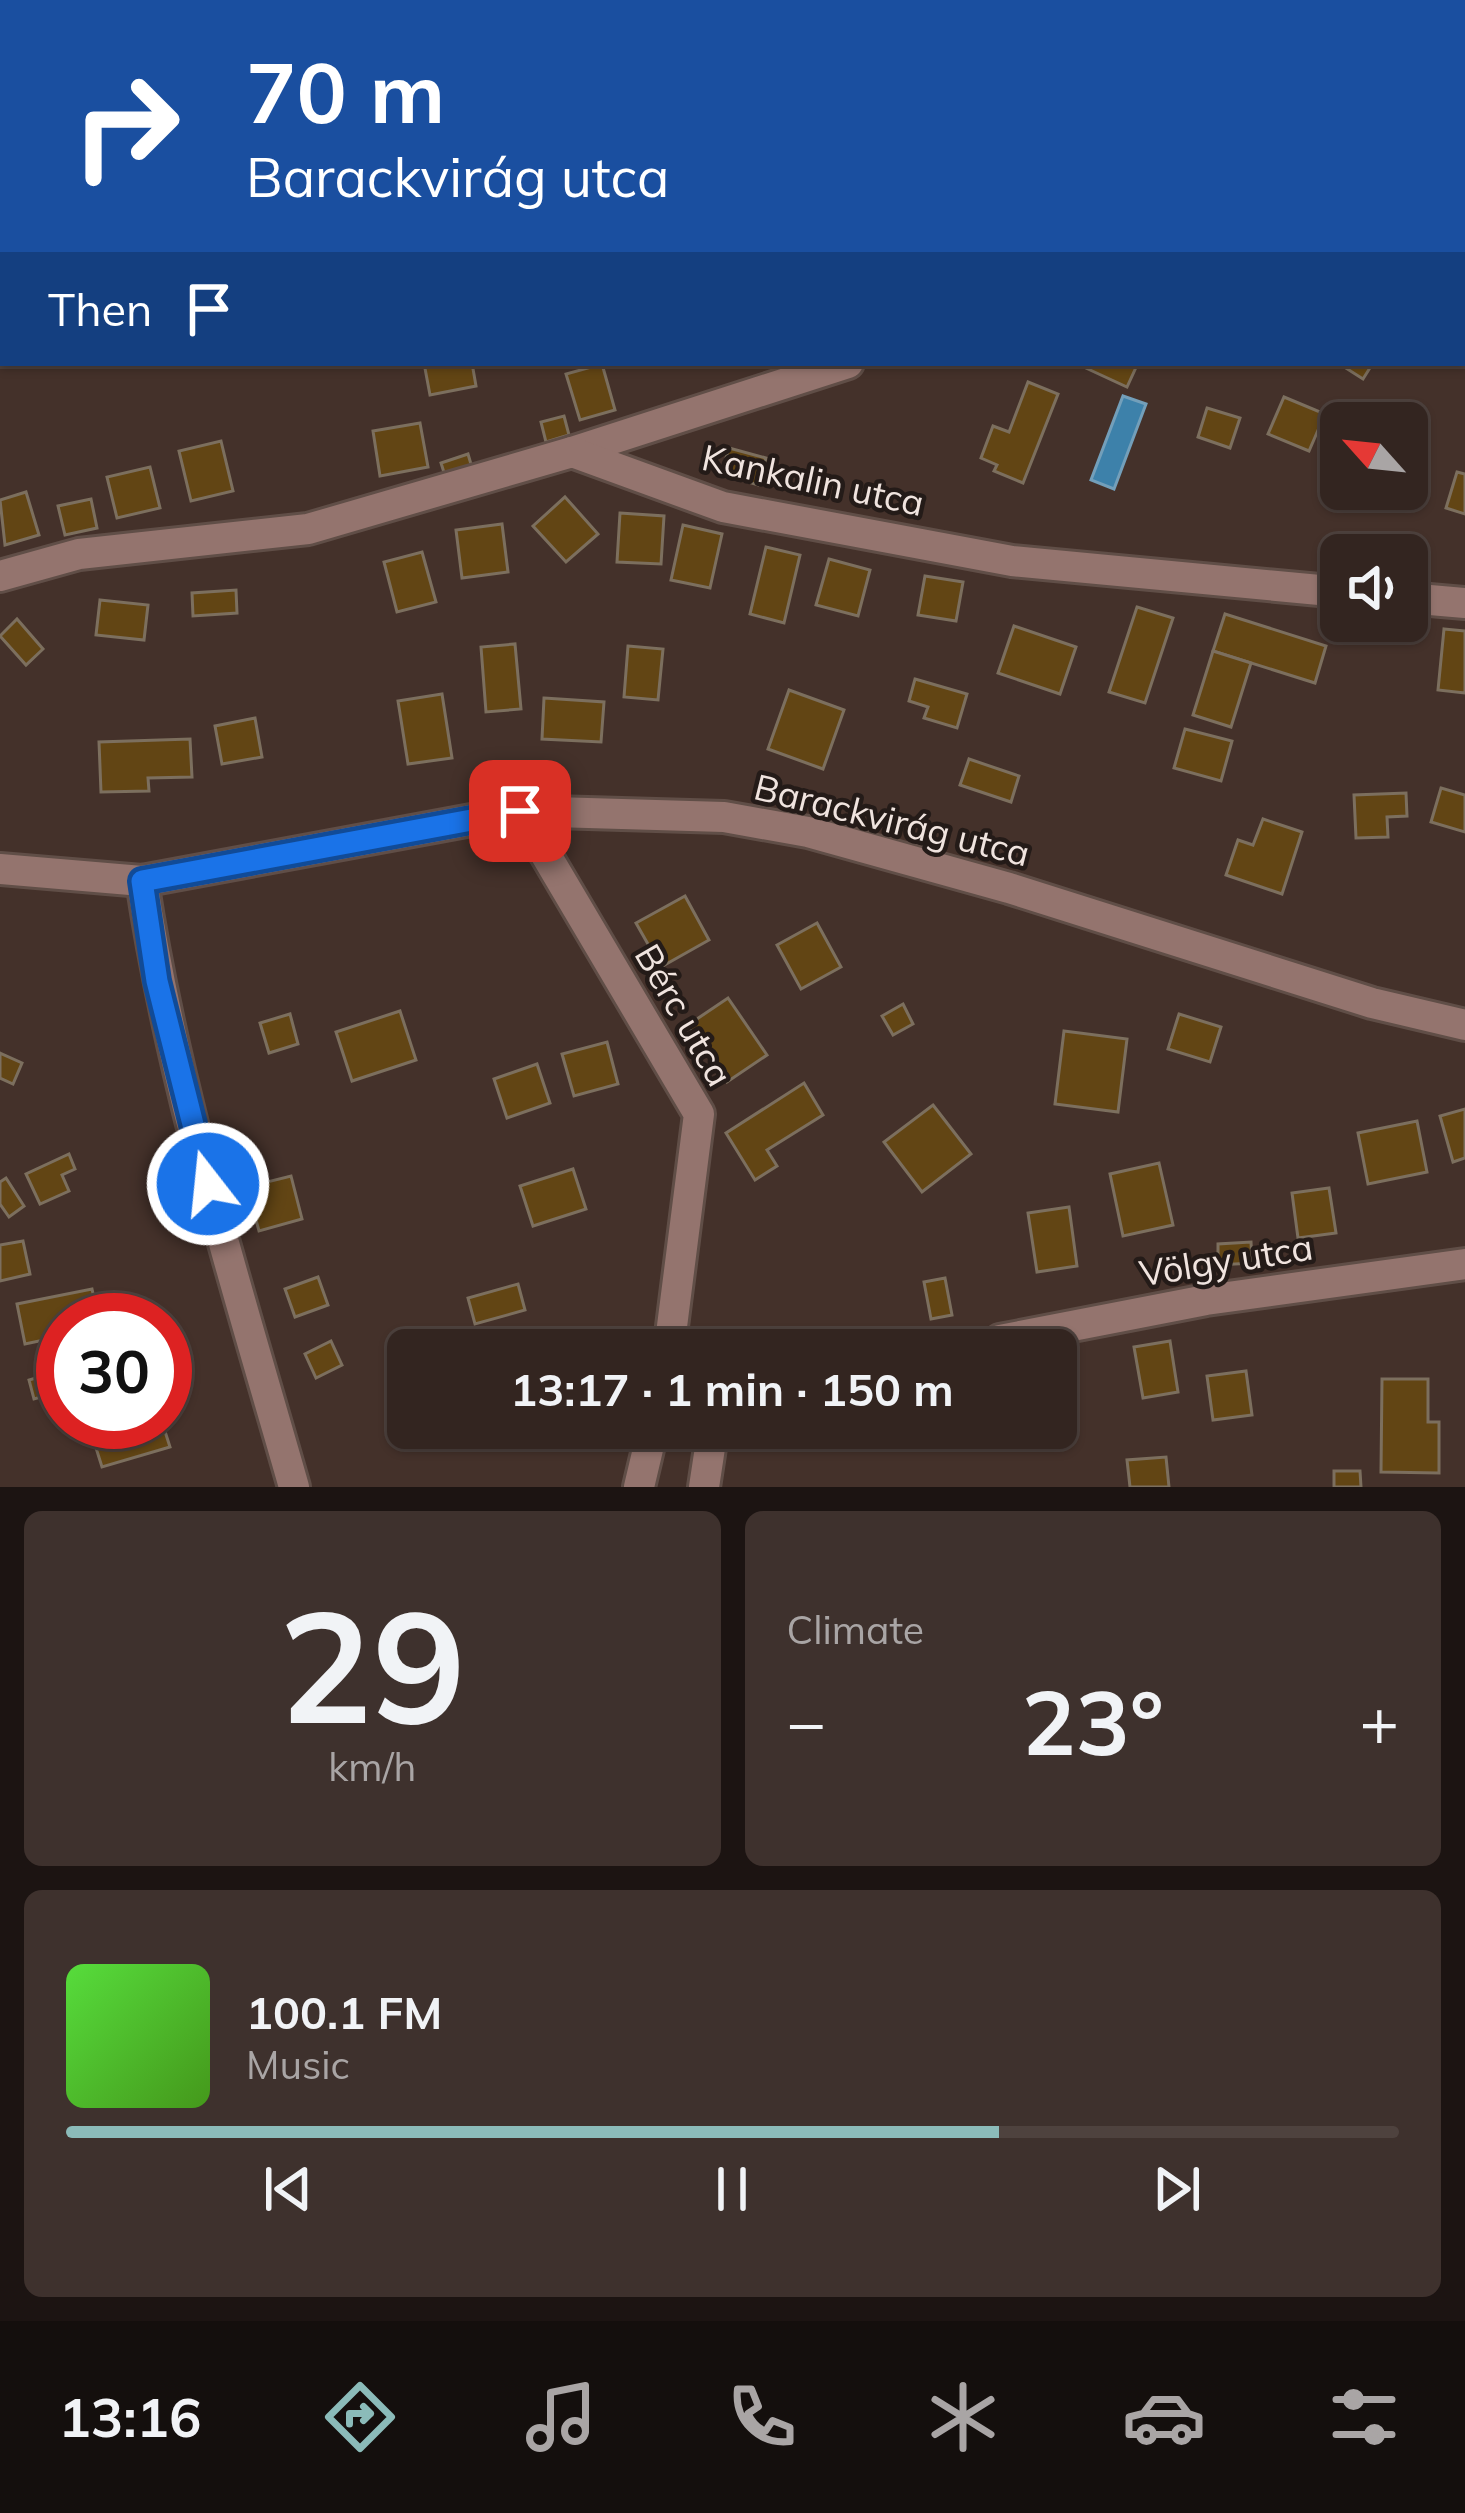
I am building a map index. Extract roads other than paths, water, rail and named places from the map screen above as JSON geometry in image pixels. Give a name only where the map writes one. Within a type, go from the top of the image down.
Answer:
[{"type":"street","points":[[0,576],[79,554],[308,529],[572,452],[839,366]]},
{"type":"street","name":"Kankalin utca","points":[[572,452],[723,507],[1012,561],[1320,590]]},
{"type":"street","points":[[1428,600],[1465,603]]},
{"type":"street","name":"Barackvirág utca","points":[[0,869],[142,881],[520,811],[724,817],[808,832],[1009,888],[1372,1003],[1465,1025]]},
{"type":"street","name":"Bérc utca","points":[[520,811],[698,1114],[671,1329]]},
{"type":"street","points":[[142,881],[157,981],[184,1098],[294,1487]]},
{"type":"street","name":"Völgy utca","points":[[1057,1329],[1206,1300],[1465,1264]]},
{"type":"street","points":[[638,1487],[648,1449]]},
{"type":"street","points":[[704,1487],[710,1449]]},
{"type":"water","points":[[1123,396],[1146,404],[1114,489],[1091,480]]}]
